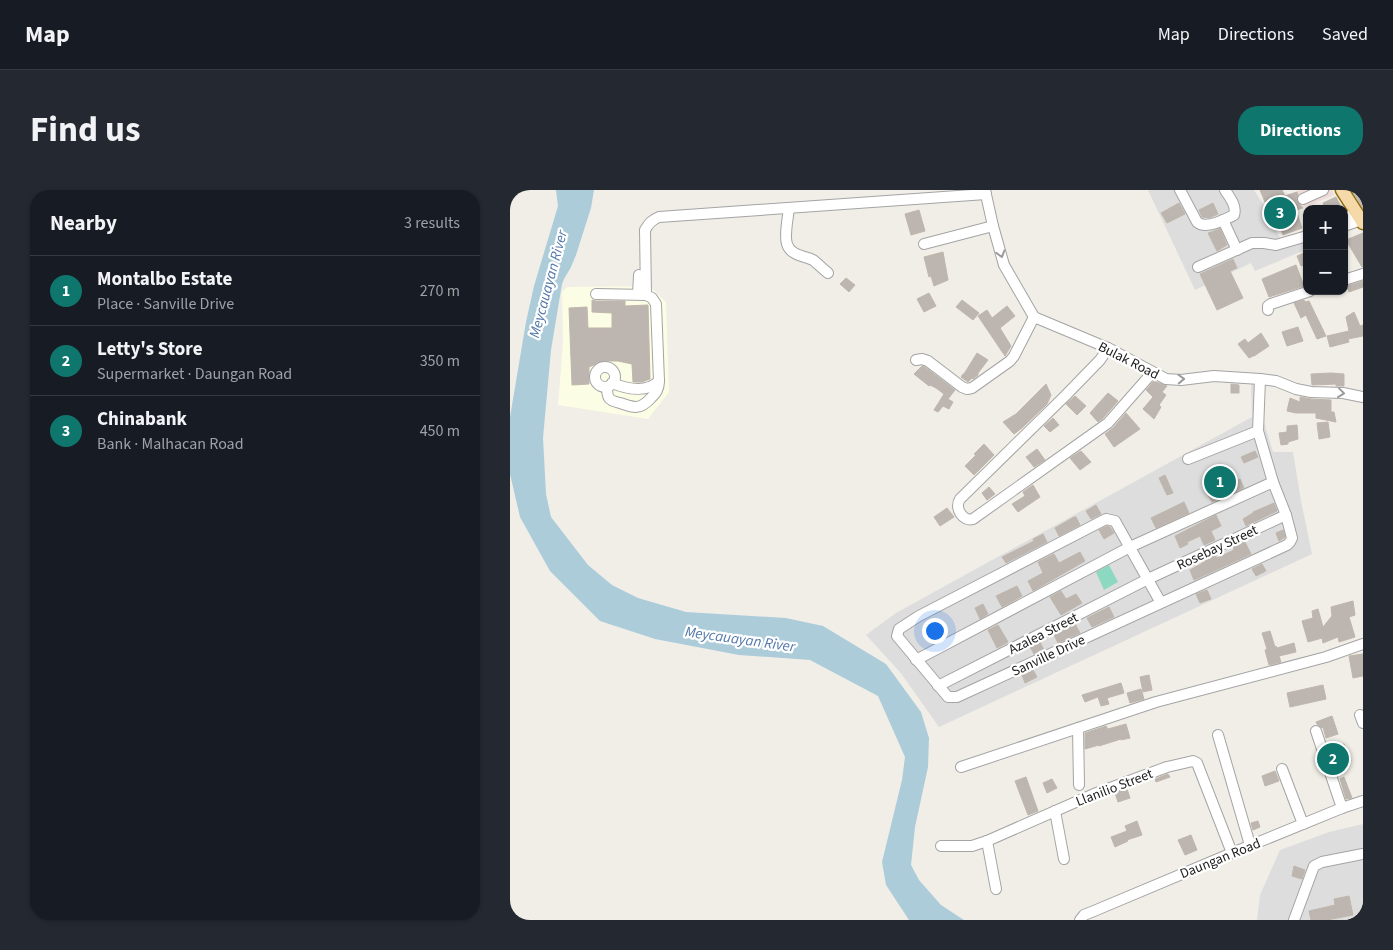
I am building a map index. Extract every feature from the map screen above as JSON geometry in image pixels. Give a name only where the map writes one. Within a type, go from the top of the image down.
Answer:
[{"type":"main road","points":[[1342,190],[1360,219]]},
{"type":"street","points":[[642,294],[641,228],[645,219],[650,214],[974,190]]},
{"type":"street","points":[[1180,190],[1197,222],[1204,225],[1234,215],[1235,207],[1226,190]]},
{"type":"street","points":[[1303,199],[1323,190]]},
{"type":"street","points":[[642,294],[645,230],[648,224],[659,217],[986,192],[1004,265],[1034,316],[1010,361],[972,388],[962,387],[928,361],[916,360]]},
{"type":"street","points":[[790,208],[787,244],[795,253],[813,260],[828,273]]},
{"type":"street","points":[[1348,224],[1360,219]]},
{"type":"street","points":[[1223,220],[1238,250]]},
{"type":"street","points":[[924,244],[993,226]]},
{"type":"street","points":[[1198,267],[1252,243],[1264,242],[1276,245],[1303,237]]},
{"type":"street","points":[[1348,279],[1363,274]]},
{"type":"street","points":[[1268,310],[1268,306],[1271,304],[1303,293]]},
{"type":"street","points":[[596,294],[642,294],[652,298],[656,304],[659,381],[659,388],[644,405],[637,408],[610,400],[608,396],[610,385],[643,388],[655,385],[659,381]]},
{"type":"street","name":"Bulak Road","points":[[1034,316],[1108,348],[1166,379],[1181,380],[1214,376],[1260,379],[1276,381],[1296,389],[1311,392],[1343,393],[1363,397]]},
{"type":"street","points":[[1108,348],[1100,360],[1065,396],[960,499],[957,503],[958,509],[966,519],[973,519],[1108,422],[1152,373]]},
{"type":"street","name":"Sanville Drive","points":[[1130,547],[1115,521],[1106,519],[919,616],[899,629],[897,636],[948,698],[956,697],[1287,545],[1292,538],[1258,431],[1260,379]]},
{"type":"street","points":[[1188,459],[1258,431]]},
{"type":"street","points":[[916,660],[1130,547],[1273,482]]},
{"type":"street","name":"Rosebay Street","points":[[1148,579],[1286,515]]},
{"type":"street","points":[[1130,547],[1160,603]]},
{"type":"street","name":"Azalea Street","points":[[938,686],[1148,579]]},
{"type":"street","points":[[961,767],[1156,702],[1318,659],[1363,644]]},
{"type":"street","points":[[1078,728],[1079,784]]},
{"type":"street","points":[[1316,730],[1342,808]]},
{"type":"street","points":[[1218,735],[1250,845]]},
{"type":"street","name":"Llanilio Street","points":[[941,846],[972,846],[987,841],[1094,794],[1167,767],[1195,761],[1232,853]]},
{"type":"street","points":[[1282,768],[1303,824]]},
{"type":"street","name":"Daungan Road","points":[[1080,920],[1084,915],[1250,845],[1363,801]]},
{"type":"street","points":[[1055,811],[1064,860]]},
{"type":"street","points":[[987,841],[996,889]]},
{"type":"street","points":[[1294,920],[1314,866],[1363,854]]},
{"type":"shaded area","points":[[1148,190],[1254,190],[1281,240],[1303,231],[1303,251],[1255,271],[1251,263],[1195,290]]},
{"type":"shaded area","points":[[1300,190],[1332,190],[1334,195],[1310,205],[1303,205],[1303,208],[1272,221],[1263,204]]},
{"type":"shaded area","points":[[649,286],[666,302],[669,392],[648,419],[558,405],[563,342],[562,292],[567,287]]},
{"type":"shaded area","points":[[1251,384],[1264,385],[1261,412],[1273,452],[1293,452],[1312,554],[939,727],[900,672],[866,635],[896,613],[1252,417]]},
{"type":"shaded area","points":[[1363,824],[1363,920],[1257,920],[1260,895],[1280,850],[1329,832]]},
{"type":"green space","points":[[1109,565],[1118,582],[1104,590],[1096,572]]},
{"type":"water","name":"Meycauayan River","points":[[556,190],[594,190],[591,208],[576,255],[562,284],[551,350],[543,438],[546,494],[551,517],[588,565],[612,585],[638,598],[686,612],[786,618],[823,626],[886,664],[921,712],[929,738],[928,767],[915,827],[911,865],[919,880],[941,905],[964,920],[909,920],[886,885],[882,862],[902,780],[905,757],[878,696],[810,660],[739,655],[655,639],[600,621],[550,571],[520,517],[510,474],[510,417],[534,286],[558,206]]},
{"type":"building","points":[[1260,190],[1282,190],[1285,196],[1297,192],[1297,201],[1303,208],[1296,210],[1302,228],[1283,235],[1270,200],[1265,202]]},
{"type":"building","points":[[1352,190],[1363,190],[1363,208]]},
{"type":"building","points":[[1336,197],[1340,205],[1324,205],[1323,203]]},
{"type":"building","points":[[1179,203],[1185,214],[1167,223],[1161,213]]},
{"type":"building","points":[[1213,203],[1218,214],[1209,218],[1202,217],[1199,210]]},
{"type":"building","points":[[919,210],[925,231],[911,235],[905,214]]},
{"type":"building","points":[[1220,229],[1227,245],[1217,251],[1208,233]]},
{"type":"building","points":[[1363,233],[1363,267],[1348,243],[1348,239]]},
{"type":"building","points":[[943,252],[948,280],[934,286],[931,276],[929,277],[924,257]]},
{"type":"building","points":[[1303,254],[1303,265],[1301,266],[1297,256]]},
{"type":"building","points":[[1233,259],[1237,268],[1230,271],[1243,298],[1217,310],[1200,274]]},
{"type":"building","points":[[1296,265],[1303,286],[1269,297],[1262,279]]},
{"type":"building","points":[[846,278],[855,285],[849,292],[840,284]]},
{"type":"building","points":[[1363,281],[1363,287],[1349,292],[1348,286]]},
{"type":"building","points":[[929,293],[936,306],[924,312],[917,299]]},
{"type":"building","points":[[592,300],[625,301],[625,306],[648,305],[650,379],[642,382],[633,382],[632,364],[618,361],[603,361],[589,367],[589,384],[572,385],[569,308],[587,307],[588,328],[612,328],[612,313],[592,312]]},
{"type":"building","points":[[962,300],[979,313],[973,320],[956,307]]},
{"type":"building","points":[[1304,300],[1305,302],[1309,301],[1326,336],[1317,339],[1306,315],[1301,318],[1294,303]]},
{"type":"building","points":[[1007,306],[1015,316],[1000,328],[1011,346],[1005,356],[978,316],[987,310],[992,318]]},
{"type":"building","points":[[1354,312],[1360,326],[1363,325],[1363,336],[1348,339],[1349,342],[1330,347],[1327,336],[1349,331],[1346,317]]},
{"type":"building","points":[[1298,327],[1303,341],[1287,346],[1282,332]]},
{"type":"building","points":[[1261,333],[1269,346],[1249,358],[1238,344],[1245,339],[1248,343]]},
{"type":"building","points":[[977,353],[988,360],[978,375],[968,382],[961,377]]},
{"type":"building","points":[[922,366],[955,390],[948,399],[953,402],[949,409],[943,406],[938,412],[934,410],[944,394],[936,388],[929,386],[914,374]]},
{"type":"building","points":[[1311,374],[1344,374],[1344,386],[1336,386],[1336,384],[1312,385]]},
{"type":"building","points":[[1154,381],[1167,386],[1162,392],[1166,395],[1159,405],[1161,407],[1154,419],[1143,409],[1153,397],[1146,390]]},
{"type":"building","points":[[1046,384],[1051,395],[1047,404],[1014,434],[1003,422],[1016,414]]},
{"type":"building","points":[[1231,384],[1239,385],[1239,393],[1231,393]]},
{"type":"building","points":[[1108,393],[1118,401],[1098,422],[1090,413]]},
{"type":"building","points":[[1075,396],[1086,406],[1077,415],[1066,404]]},
{"type":"building","points":[[1300,397],[1331,400],[1331,412],[1334,412],[1336,422],[1316,418],[1316,413],[1287,411],[1290,398],[1300,402]]},
{"type":"building","points":[[1126,413],[1140,429],[1114,447],[1105,434]]},
{"type":"building","points":[[1053,418],[1059,425],[1050,432],[1044,426]]},
{"type":"building","points":[[1328,422],[1330,437],[1319,439],[1317,423]]},
{"type":"building","points":[[1297,425],[1298,439],[1281,445],[1279,433],[1287,432],[1287,426]]},
{"type":"building","points":[[984,444],[994,455],[974,475],[965,466]]},
{"type":"building","points":[[1037,449],[1045,460],[1034,467],[1026,457]]},
{"type":"building","points":[[1081,451],[1091,462],[1080,470],[1070,458]]},
{"type":"building","points":[[1255,451],[1258,457],[1244,463],[1241,457]]},
{"type":"building","points":[[1225,474],[1230,484],[1240,479],[1244,488],[1212,502],[1208,495],[1215,491],[1211,481]]},
{"type":"building","points":[[1165,475],[1173,493],[1167,495],[1159,478]]},
{"type":"building","points":[[1033,485],[1040,497],[1018,512],[1012,504],[1025,496],[1023,492]]},
{"type":"building","points":[[989,487],[995,494],[987,500],[982,493]]},
{"type":"building","points":[[1184,502],[1189,513],[1156,528],[1151,518]]},
{"type":"building","points":[[1274,503],[1277,511],[1246,526],[1243,519],[1253,512]]},
{"type":"building","points":[[1096,505],[1101,514],[1091,519],[1086,511]]},
{"type":"building","points":[[947,508],[954,517],[940,526],[934,517]]},
{"type":"building","points":[[1216,515],[1221,526],[1211,531],[1215,540],[1204,545],[1200,536],[1187,542],[1188,544],[1180,548],[1175,536]]},
{"type":"building","points":[[1076,517],[1080,525],[1059,536],[1055,528]]},
{"type":"building","points":[[1107,526],[1114,533],[1104,539],[1099,530]]},
{"type":"building","points":[[1283,530],[1285,537],[1279,541],[1276,533]]},
{"type":"building","points":[[1043,534],[1047,542],[1006,563],[1002,557],[1034,541],[1033,539]]},
{"type":"building","points":[[1245,542],[1251,554],[1194,580],[1190,570],[1203,563],[1202,561],[1215,555],[1217,558],[1234,550],[1233,547]]},
{"type":"building","points":[[1080,552],[1085,561],[1033,591],[1028,581],[1043,573],[1038,562],[1054,554],[1059,563]]},
{"type":"building","points":[[1262,564],[1266,571],[1256,576],[1252,569]]},
{"type":"building","points":[[1017,586],[1022,596],[1002,607],[996,596]]},
{"type":"building","points":[[1207,590],[1211,599],[1200,603],[1196,594]]},
{"type":"building","points":[[1061,591],[1066,599],[1076,594],[1082,603],[1061,615],[1050,597]]},
{"type":"building","points":[[1353,601],[1355,615],[1349,617],[1355,637],[1339,642],[1338,637],[1323,643],[1322,638],[1308,642],[1302,621],[1313,618],[1312,611],[1318,609],[1323,627],[1332,616],[1331,607]]},
{"type":"building","points":[[983,604],[988,614],[980,619],[975,608]]},
{"type":"building","points":[[1109,607],[1114,617],[1092,627],[1087,618]]},
{"type":"building","points":[[1075,624],[1080,633],[1058,643],[1054,635]]},
{"type":"building","points":[[998,625],[1008,642],[997,648],[988,630]]},
{"type":"building","points":[[1270,631],[1275,647],[1294,643],[1296,652],[1279,656],[1281,662],[1269,665],[1262,633]]},
{"type":"building","points":[[1040,642],[1044,650],[1034,654],[1030,647]]},
{"type":"building","points":[[1363,654],[1363,676],[1353,678],[1349,656]]},
{"type":"building","points":[[1033,670],[1037,677],[1025,683],[1022,675]]},
{"type":"building","points":[[1149,675],[1152,690],[1143,692],[1140,677]]},
{"type":"building","points":[[1121,683],[1124,693],[1107,698],[1109,704],[1101,706],[1098,697],[1085,702],[1082,695]]},
{"type":"building","points":[[1323,685],[1326,699],[1290,707],[1287,693]]},
{"type":"building","points":[[1141,689],[1144,699],[1130,703],[1127,693]]},
{"type":"building","points":[[1332,716],[1338,734],[1326,738],[1323,727],[1316,722]]},
{"type":"building","points":[[1126,724],[1130,738],[1085,749],[1085,733],[1106,726],[1108,729]]},
{"type":"building","points":[[1344,744],[1351,761],[1335,766],[1330,751],[1335,749],[1334,747]]},
{"type":"building","points":[[1275,771],[1279,781],[1265,786],[1262,776]]},
{"type":"building","points":[[1168,774],[1170,777],[1156,782],[1155,779]]},
{"type":"building","points":[[1026,777],[1038,811],[1028,815],[1015,781]]},
{"type":"building","points":[[1344,777],[1352,798],[1346,799],[1340,779]]},
{"type":"building","points":[[1052,779],[1057,788],[1047,793],[1043,783]]},
{"type":"building","points":[[1127,789],[1130,798],[1118,802],[1115,793]]},
{"type":"building","points":[[1137,821],[1142,835],[1127,840],[1115,847],[1111,837],[1127,831],[1125,826]]},
{"type":"building","points":[[1258,821],[1260,827],[1253,830],[1251,823]]},
{"type":"building","points":[[1191,835],[1197,850],[1185,855],[1178,840]]},
{"type":"building","points":[[1294,866],[1305,870],[1302,879],[1292,876]]},
{"type":"building","points":[[1349,896],[1353,915],[1327,920],[1311,920],[1309,911],[1335,905],[1334,899]]},
{"type":"place","name":"Chinabank","points":[[1280,213]]},
{"type":"place","name":"Montalbo Estate","points":[[1220,482]]},
{"type":"place","name":"Letty's Store","points":[[1333,759]]}]
